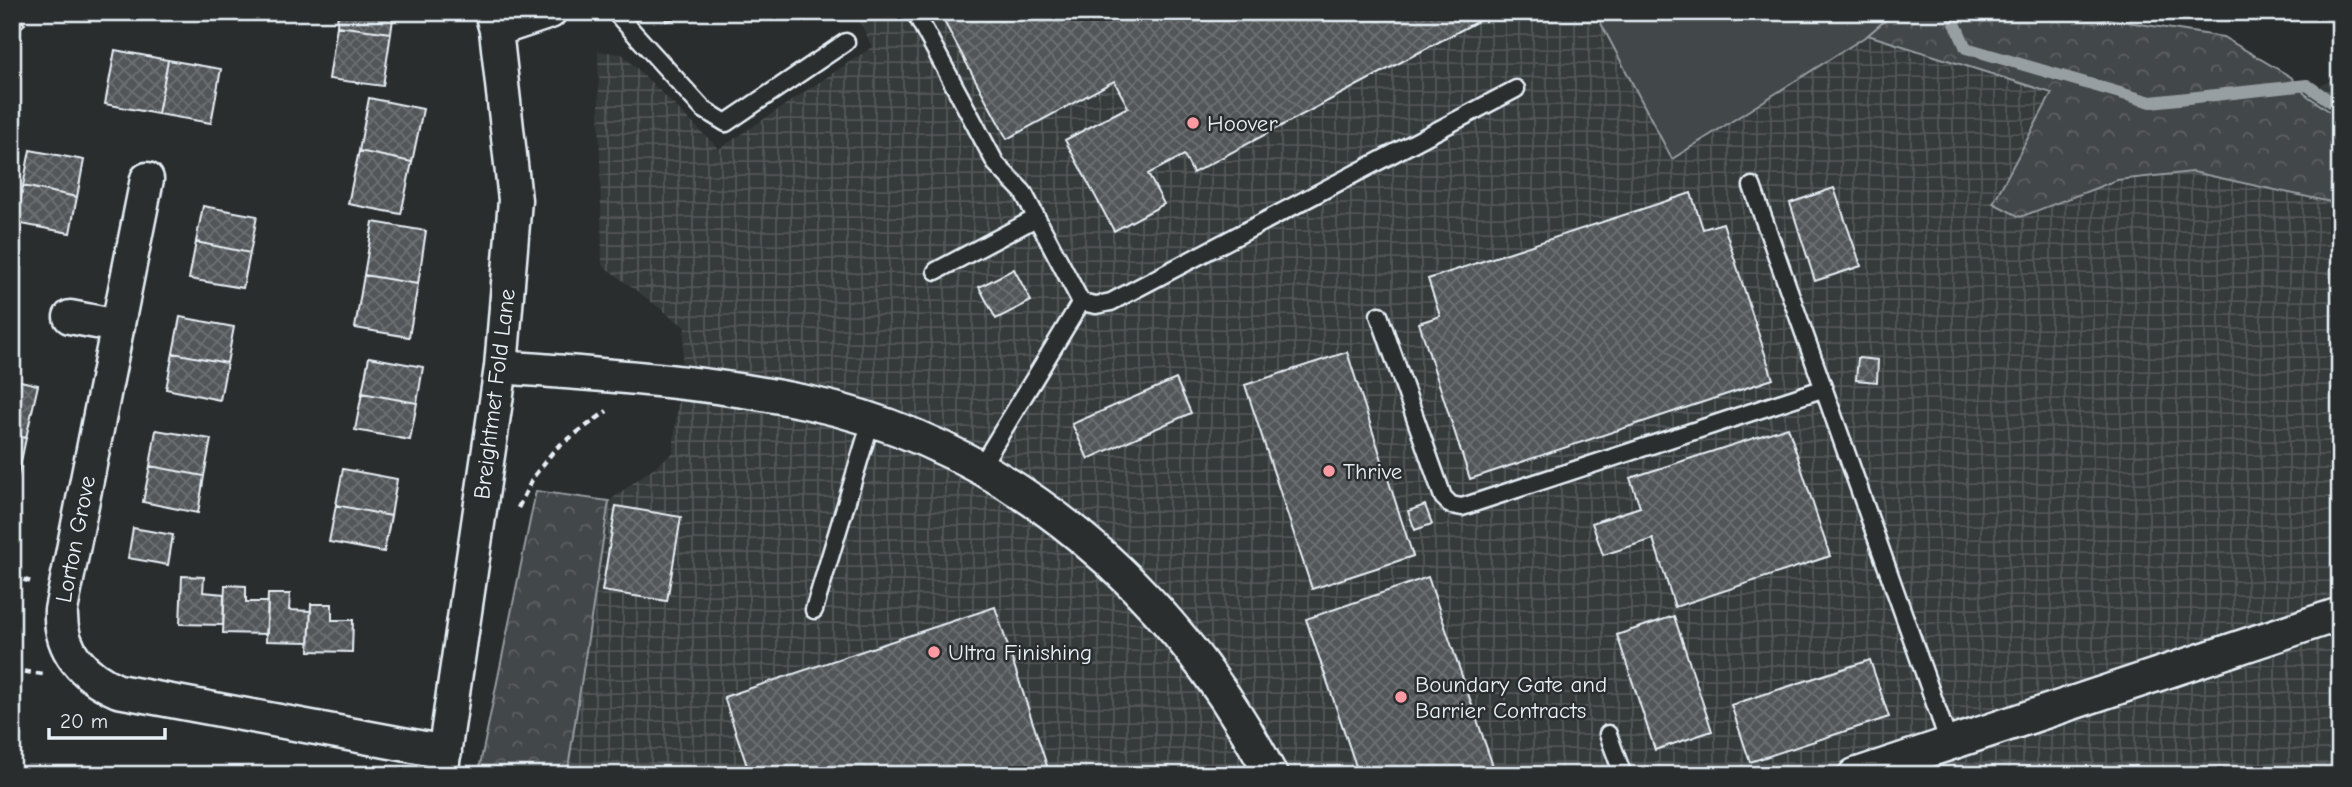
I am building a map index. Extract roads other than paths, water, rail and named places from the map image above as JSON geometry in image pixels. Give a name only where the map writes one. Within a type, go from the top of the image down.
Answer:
[{"type":"street","points":[[493,21],[550,12]]},
{"type":"street","name":"Breightmet Fold Lane","points":[[443,764],[501,367],[515,200],[493,21]]},
{"type":"street","name":"Lorton Grove","points":[[147,179],[61,610],[60,627],[78,664],[96,681],[118,691],[443,764]]},
{"type":"street","points":[[70,317],[118,326]]},
{"type":"street","points":[[501,367],[693,382],[796,400],[909,433],[1009,483],[1103,553],[1186,643],[1254,743],[1271,775]]},
{"type":"street","points":[[1855,775],[2340,614]]},
{"type":"lane","points":[[615,12],[703,108],[726,123],[846,42]]},
{"type":"lane","points":[[915,12],[996,164],[1023,191],[1081,302]]},
{"type":"lane","points":[[1081,302],[1111,302],[1516,89]]},
{"type":"lane","points":[[1752,186],[1949,743]]},
{"type":"lane","points":[[936,271],[1036,218]]},
{"type":"lane","points":[[980,468],[1081,302]]},
{"type":"lane","points":[[1379,315],[1443,497],[1451,505],[1462,507],[1822,390]]},
{"type":"lane","points":[[814,610],[871,421]]},
{"type":"lane","points":[[1608,734],[1623,775]]},
{"type":"waterway","points":[[1950,12],[1966,48],[2151,102],[2307,85],[2340,108]]},
{"type":"place","name":"Hoover","points":[[1193,123]]},
{"type":"place","name":"Thrive","points":[[1329,471]]},
{"type":"place","name":"Ultra Finishing","points":[[934,652]]},
{"type":"place","name":"Boundary Gate and Barrier Contracts","points":[[1401,697]]}]
